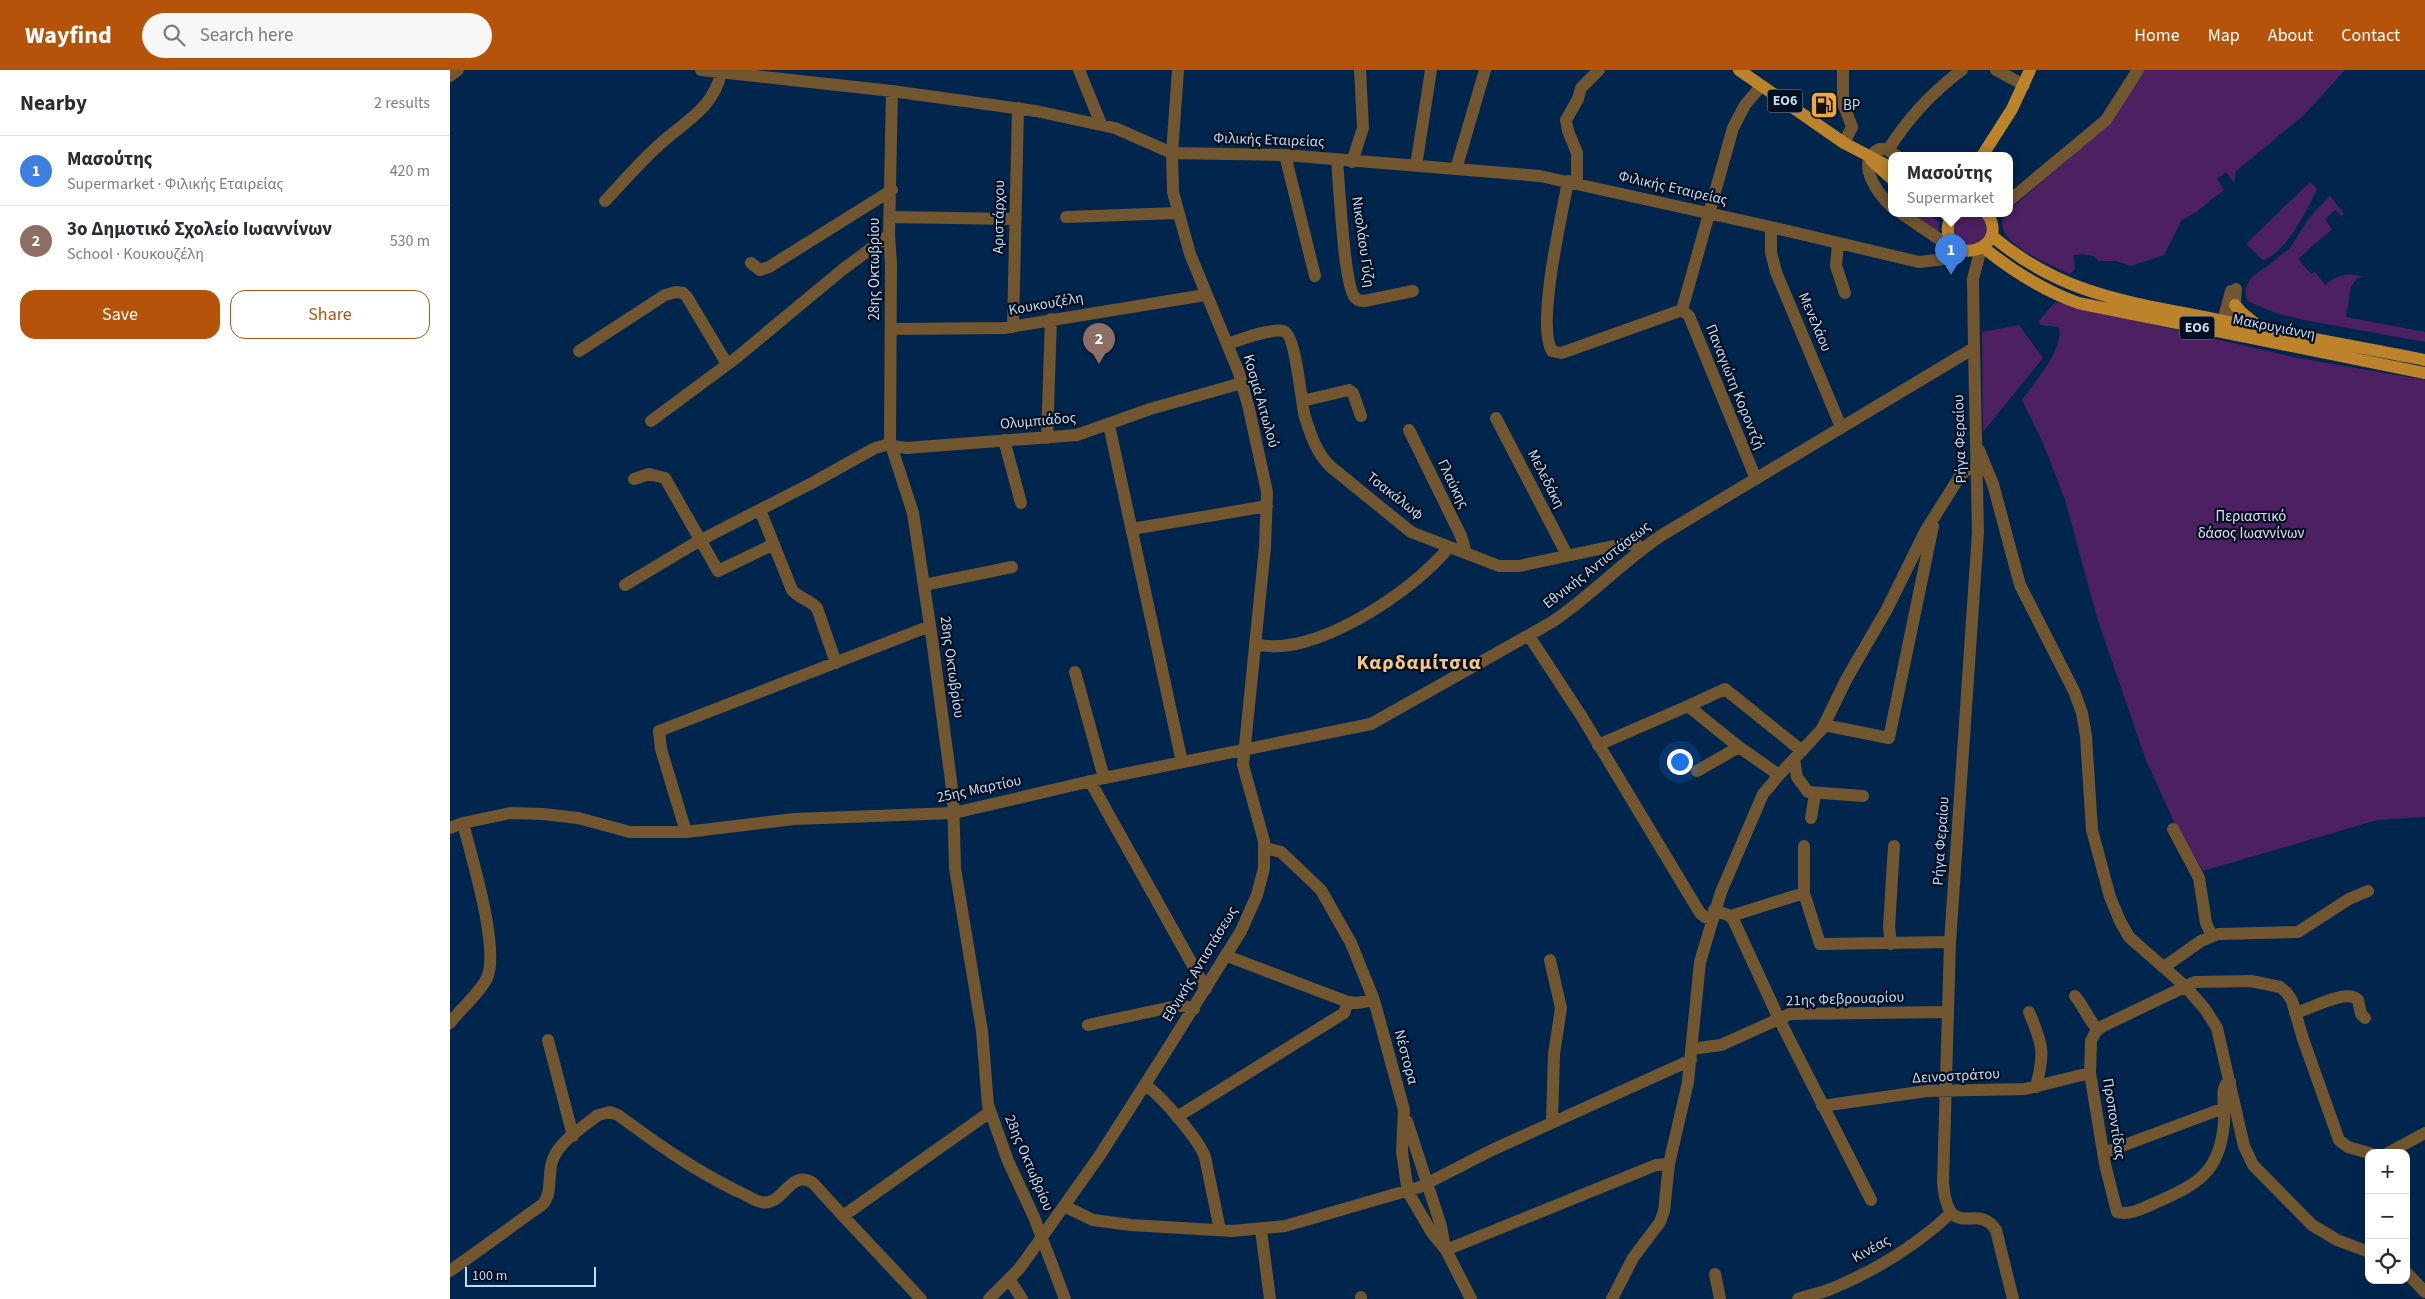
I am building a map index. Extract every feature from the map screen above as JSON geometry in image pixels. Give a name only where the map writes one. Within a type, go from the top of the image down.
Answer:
[{"type":"main road","name":"ΕΟ6","points":[[1738,70],[1844,143],[1869,158],[1888,166]]},
{"type":"main road","points":[[1985,152],[2012,109],[2030,70]]},
{"type":"main road","points":[[1994,152],[2006,133],[2012,109]]},
{"type":"main road","name":"ΕΟ6","points":[[1869,158],[1888,175]]},
{"type":"main road","points":[[1951,220],[1956,245],[1971,251],[1982,247],[1992,236],[1991,217]]},
{"type":"main road","name":"Μακρυγιάννη","points":[[1992,236],[2009,250],[2044,272],[2082,289],[2227,328],[2425,374]]},
{"type":"main road","name":"Μακρυγιάννη","points":[[1982,247],[2038,285],[2078,303],[2227,328],[2262,329],[2425,360]]},
{"type":"main road","points":[[2235,305],[2262,329]]},
{"type":"street","points":[[450,76],[458,70]]},
{"type":"street","name":"Φιλικής Εταιρείας","points":[[701,70],[892,91],[1018,108],[1101,124],[1130,134],[1172,153],[1285,155],[1352,162],[1514,173],[1572,182],[1908,260],[1930,262],[1949,257],[1956,245]]},
{"type":"street","points":[[1079,70],[1101,124]]},
{"type":"street","name":"Κοσμά Αιτωλού","points":[[1178,70],[1172,153],[1172,185],[1178,213],[1206,295],[1242,383],[1262,463],[1267,506],[1256,644],[1244,751]]},
{"type":"street","points":[[1352,162],[1363,128],[1360,70]]},
{"type":"street","points":[[1416,166],[1431,70]]},
{"type":"street","points":[[1456,169],[1485,70]]},
{"type":"street","points":[[1600,70],[1581,88],[1578,99],[1566,120],[1568,131],[1577,153],[1547,310],[1547,339],[1552,351],[1561,353],[1682,310],[1711,214],[1733,128],[1746,105],[1762,86]]},
{"type":"street","points":[[1843,70],[1843,103],[1852,127],[1844,143]]},
{"type":"street","points":[[1893,152],[1902,127],[1928,98],[1962,70]]},
{"type":"street","points":[[1996,70],[2024,85]]},
{"type":"street","points":[[2013,198],[2106,120],[2138,70]]},
{"type":"street","points":[[605,201],[659,145],[691,120],[710,100],[716,91],[721,73]]},
{"type":"street","name":"28ης Οκτωβρίου","points":[[892,91],[892,190],[889,235],[891,446],[912,513],[924,585],[950,769],[954,813],[955,868],[982,1031],[990,1112],[1008,1161],[1042,1237],[1066,1299]]},
{"type":"street","name":"Αριστάρχου","points":[[1013,327],[1018,108]]},
{"type":"street","points":[[1888,202],[1870,175],[1867,166],[1869,158],[1879,149],[1890,152]]},
{"type":"street","points":[[1285,155],[1315,276]]},
{"type":"street","name":"Νικολάου Γύζη","points":[[1337,160],[1347,268],[1353,295],[1356,299],[1364,301],[1413,291]]},
{"type":"street","points":[[751,263],[760,270],[769,268],[892,190]]},
{"type":"street","points":[[1066,217],[1178,213]]},
{"type":"street","points":[[890,217],[1014,219]]},
{"type":"street","points":[[1906,217],[1939,239],[1956,245],[1972,279]]},
{"type":"street","name":"Μενελάου","points":[[1771,227],[1771,252],[1776,272],[1841,427]]},
{"type":"street","points":[[651,421],[771,330],[842,270],[889,235]]},
{"type":"street","points":[[1838,244],[1836,266],[1845,293]]},
{"type":"street","points":[[1974,348],[1972,279],[1982,247]]},
{"type":"street","points":[[2234,289],[2235,305],[2227,328],[2234,289]]},
{"type":"street","points":[[579,351],[666,295],[676,292],[683,293],[687,297],[727,364]]},
{"type":"street","name":"Κουκουζέλη","points":[[891,329],[1013,327],[1051,319],[1206,295]]},
{"type":"street","name":"Παναγιώτη Κοροντζή","points":[[1682,310],[1689,316],[1756,479]]},
{"type":"street","points":[[1047,438],[1051,319]]},
{"type":"street","name":"Τσακάλωφ","points":[[1227,344],[1273,331],[1286,332],[1293,345],[1302,401],[1312,439],[1326,463],[1406,529],[1500,566],[1510,567],[1623,544],[1636,544],[1641,548]]},
{"type":"street","name":"Εθνικής Αντιστάσεως","points":[[989,1299],[1009,1279],[1042,1237],[1145,1085],[1227,956],[1257,895],[1264,868],[1265,848],[1259,820],[1244,774],[1244,751],[1370,724],[1529,636],[1578,604],[1641,548],[1974,348]]},
{"type":"street","name":"Ρήγα Φεραίου","points":[[1951,1214],[1946,1204],[1943,1183],[1947,1012],[1950,942],[1975,608],[1979,516],[1974,348]]},
{"type":"street","name":"Ολυμπιάδος","points":[[625,585],[700,540],[875,448],[891,446],[906,448],[1076,435],[1109,425],[1150,409],[1242,383]]},
{"type":"street","points":[[1302,401],[1348,390],[1353,393],[1361,416]]},
{"type":"street","name":"Μελεδάκη","points":[[1496,418],[1567,555]]},
{"type":"street","points":[[1109,425],[1182,762]]},
{"type":"street","name":"Γλαύκης","points":[[1409,430],[1461,536],[1466,553]]},
{"type":"street","points":[[1004,440],[1021,503]]},
{"type":"street","points":[[1976,444],[1993,484],[2020,586],[2074,691],[2082,713],[2086,736],[2092,830],[2110,896],[2125,932],[2185,986],[2205,1009],[2217,1028],[2244,1146],[2253,1165],[2312,1226],[2337,1240],[2365,1250]]},
{"type":"street","points":[[1612,1299],[1633,1258],[1662,1217],[1668,1190],[1669,1164],[1684,1104],[1691,1055],[1697,978],[1713,914],[1760,802],[1778,774],[1798,755],[1824,725],[1847,678],[1887,609],[1932,519],[1960,476],[1966,470],[1977,465]]},
{"type":"street","points":[[634,479],[648,474],[665,478],[718,570],[774,544]]},
{"type":"street","points":[[1132,529],[1267,506]]},
{"type":"street","points":[[760,510],[792,590],[799,597],[812,602],[817,608],[836,662]]},
{"type":"street","points":[[1824,725],[1889,738],[1934,526],[1932,519]]},
{"type":"street","points":[[1256,644],[1273,648],[1289,647],[1317,638],[1356,620],[1392,598],[1441,557],[1449,547]]},
{"type":"street","points":[[924,585],[1012,567]]},
{"type":"street","points":[[686,832],[661,749],[659,730],[930,626]]},
{"type":"street","points":[[1529,636],[1700,913],[1731,916],[1804,893]]},
{"type":"street","points":[[1075,672],[1104,778]]},
{"type":"street","points":[[1598,745],[1725,689],[1798,755],[1798,780],[1808,792],[1863,796]]},
{"type":"street","points":[[1688,706],[1739,748],[1778,774]]},
{"type":"street","points":[[1696,771],[1739,748]]},
{"type":"street","name":"25ης Μαρτίου","points":[[450,828],[463,822],[510,813],[578,818],[630,832],[686,832],[794,819],[954,813],[1104,778],[1244,751]]},
{"type":"street","points":[[1090,781],[1206,989]]},
{"type":"street","points":[[1811,818],[1815,794]]},
{"type":"street","points":[[450,1023],[486,979],[490,962],[485,916],[463,822]]},
{"type":"street","points":[[2173,829],[2199,878],[2206,923],[2212,936]]},
{"type":"street","points":[[1804,846],[1804,893],[1820,944],[1950,942]]},
{"type":"street","points":[[1891,944],[1889,927],[1894,846]]},
{"type":"street","name":"Νέστορα","points":[[1265,848],[1281,852],[1304,872],[1325,895],[1351,943],[1374,1000],[1404,1110],[1402,1152],[1408,1192],[1432,1233],[1446,1249],[1471,1299]]},
{"type":"street","points":[[2164,967],[2212,936],[2234,933],[2298,932],[2349,899],[2368,891]]},
{"type":"street","points":[[1731,916],[1779,1019],[1871,1200]]},
{"type":"street","points":[[1227,956],[1348,1002],[1357,1003],[1374,1000]]},
{"type":"street","points":[[1550,960],[1561,1008],[1554,1054],[1552,1122]]},
{"type":"street","points":[[2075,996],[2097,1030],[2195,982],[2251,981],[2270,984],[2287,993],[2295,1013],[2302,1040],[2339,1140],[2348,1147],[2365,1152]]},
{"type":"street","points":[[2295,1013],[2314,1008],[2342,996],[2350,995],[2358,1000],[2361,1014],[2365,1018]]},
{"type":"street","points":[[1177,1117],[1344,1013],[1348,1002]]},
{"type":"street","points":[[1088,1025],[1181,1005],[1194,1008]]},
{"type":"street","name":"21ης Φεβρουαρίου","points":[[1064,1206],[1093,1220],[1172,1229],[1261,1230],[1299,1223],[1408,1192],[1691,1055],[1721,1046],[1790,1014],[1947,1012]]},
{"type":"street","points":[[2029,1012],[2042,1045],[2042,1062],[2036,1087]]},
{"type":"street","name":"Προποντίδας","points":[[2097,1030],[2090,1049],[2090,1073],[2103,1153],[2117,1212],[2123,1214],[2135,1211],[2174,1194],[2194,1184],[2209,1171],[2220,1144],[2224,1108]]},
{"type":"street","points":[[548,1040],[573,1136]]},
{"type":"street","name":"Δεινοστράτου","points":[[1822,1106],[1946,1091],[2018,1090],[2090,1073]]},
{"type":"street","points":[[2103,1153],[2224,1108],[2225,1087],[2230,1082]]},
{"type":"street","points":[[1145,1085],[1177,1117],[1204,1153],[1220,1230]]},
{"type":"street","points":[[1404,1110],[1426,1184],[1441,1226],[1446,1249],[1656,1165],[1669,1164]]},
{"type":"street","points":[[843,1216],[990,1112]]},
{"type":"street","points":[[450,1272],[546,1201],[553,1159],[559,1149],[600,1114],[614,1113],[705,1175],[761,1202],[772,1201],[796,1180],[807,1179],[813,1183],[922,1299]]},
{"type":"street","points":[[2395,1149],[2425,1133]]},
{"type":"street","points":[[1951,1214],[1958,1217],[1986,1220],[1992,1223],[1996,1230],[2013,1299]]},
{"type":"street","name":"Κινέας","points":[[1798,1299],[1830,1289],[1878,1265],[1912,1245],[1951,1214]]},
{"type":"street","points":[[1261,1230],[1270,1299]]},
{"type":"street","points":[[1716,1274],[1720,1299]]},
{"type":"street","points":[[2410,1276],[2425,1292]]},
{"type":"street","points":[[1009,1279],[1018,1298]]},
{"type":"green space","points":[[2142,70],[2345,70],[2304,115],[2236,171],[2234,183],[2226,172],[2217,179],[2224,190],[2181,221],[2164,255],[2131,266],[2117,261],[2099,261],[2093,256],[2083,254],[2074,255],[2075,269],[2070,274],[2040,260],[2018,246],[2009,238],[2004,230],[2002,221],[2005,217],[2013,217],[2014,206],[2107,126]]},
{"type":"green space","points":[[2310,182],[2317,189],[2302,219],[2279,249],[2263,260],[2246,244]]},
{"type":"green space","points":[[2330,196],[2344,214],[2342,216],[2335,210],[2325,219],[2332,229],[2298,259],[2311,274],[2315,272],[2325,285],[2343,275],[2364,277],[2356,279],[2351,287],[2346,317],[2425,332],[2425,342],[2304,320],[2276,313],[2247,301],[2245,290],[2250,279],[2289,249],[2309,218]]},
{"type":"green space","points":[[1913,217],[1932,217],[1939,222],[1939,233]]},
{"type":"green space","points":[[1960,217],[1980,217],[1985,223],[1985,235],[1976,244],[1964,244],[1955,235],[1955,223]]},
{"type":"green space","name":"Περιαστικό δάσος Ιωαννίνων","points":[[2055,302],[2293,357],[2425,380],[2425,817],[2377,820],[2203,871],[2175,824],[2146,760],[2098,621],[2065,500],[2043,443],[2022,400],[2041,375],[2057,345],[2060,335],[2059,327],[2040,325],[2039,321]]},
{"type":"green space","points":[[2019,325],[2043,358],[1983,432],[1982,332]]},
{"type":"place","name":"BP","points":[[1824,105]]},
{"type":"place","name":"Μασούτης","points":[[1951,275]]},
{"type":"place","name":"3ο Δημοτικό Σχολείο Ιωαννίνων","points":[[1099,364]]},
{"type":"district","name":"Καρδαμίτσια","points":[[1419,663]]}]
